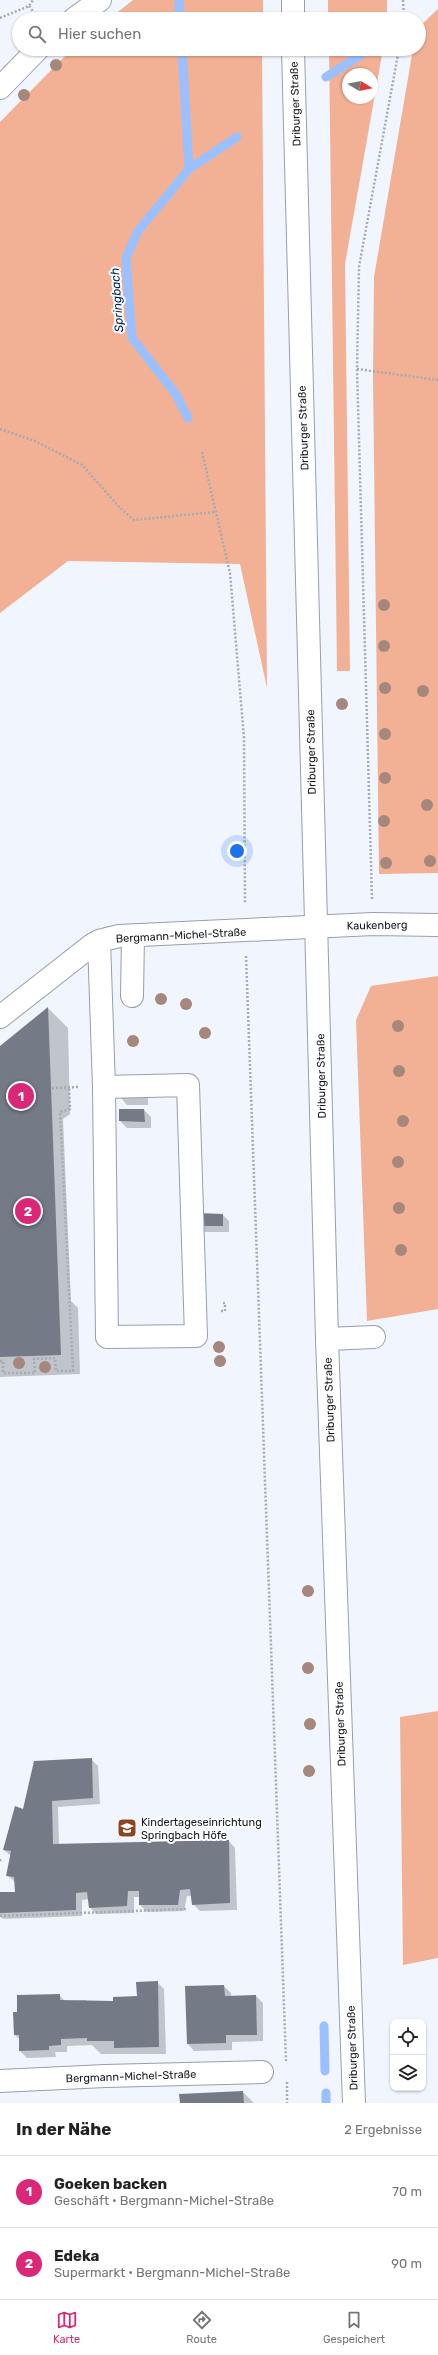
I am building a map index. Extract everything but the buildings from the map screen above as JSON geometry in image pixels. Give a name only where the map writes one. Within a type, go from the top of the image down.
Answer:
[{"type":"main road","points":[[293,0],[293,12]]},
{"type":"main road","points":[[0,88],[31,56]]},
{"type":"main road","name":"Driburger Straße","points":[[293,56],[327,1339],[354,2103]]},
{"type":"main road","name":"Kaukenberg","points":[[316,927],[373,924],[438,925]]},
{"type":"main road","name":"Bergmann-Michel-Straße","points":[[0,1017],[99,941],[119,936],[245,932],[316,927]]},
{"type":"main road","points":[[132,996],[133,936]]},
{"type":"main road","points":[[99,941],[104,1087],[107,1337],[196,1336],[188,1085],[104,1087]]},
{"type":"main road","points":[[327,1339],[374,1336]]},
{"type":"main road","name":"Bergmann-Michel-Straße","points":[[0,2081],[105,2076],[262,2072]]},
{"type":"path","points":[[14,12],[29,6],[33,0]]},
{"type":"path","points":[[403,0],[404,12]]},
{"type":"path","points":[[29,6],[34,12]]},
{"type":"path","points":[[0,18],[12,13]]},
{"type":"path","points":[[373,924],[357,369],[359,267],[398,56]]},
{"type":"path","points":[[357,369],[438,380]]},
{"type":"path","points":[[0,429],[35,441],[82,465],[119,507],[134,520],[215,512]]},
{"type":"path","points":[[202,452],[230,573],[244,738],[245,932],[286,2063]]},
{"type":"path","points":[[0,1361],[3,1361],[3,1373],[34,1373],[34,1359],[56,1358],[56,1371],[73,1371],[60,1112],[70,1109],[69,1087]]},
{"type":"path","points":[[225,1303],[225,1311]]},
{"type":"path","points":[[0,1916],[186,1909]]},
{"type":"path","points":[[287,2079],[287,2103]]},
{"type":"shaded area","points":[[133,0],[263,0],[263,12],[118,12]]},
{"type":"shaded area","points":[[328,0],[387,0],[387,12],[328,12]]},
{"type":"shaded area","points":[[438,9],[438,873],[379,874],[373,378],[374,277],[412,56],[426,56],[426,20]]},
{"type":"shaded area","points":[[65,56],[262,56],[267,688],[240,564],[68,561],[0,613],[0,122]]},
{"type":"shaded area","points":[[329,56],[382,56],[378,77],[378,68],[342,68],[342,104],[373,104],[345,264],[350,671],[337,671]]},
{"type":"shaded area","points":[[438,976],[438,1309],[367,1321],[356,1020],[371,986]]},
{"type":"shaded area","points":[[438,1711],[438,1958],[403,1965],[400,1717]]},
{"type":"waterway","points":[[179,0],[180,12]]},
{"type":"waterway","points":[[182,56],[189,169]]},
{"type":"waterway","points":[[326,77],[359,56]]},
{"type":"waterway","name":"Springbach","points":[[188,418],[175,393],[132,338],[126,258],[138,231],[189,169],[237,137]]},
{"type":"waterway","points":[[324,2026],[325,2071]]},
{"type":"waterway","points":[[326,2093],[326,2103]]},
{"type":"place","name":"Goeken backen","points":[[21,1096]]},
{"type":"place","name":"Edeka","points":[[28,1211]]},
{"type":"place","name":"Kindertageseinrichtung Springbach Höfe","points":[[127,1828]]}]
